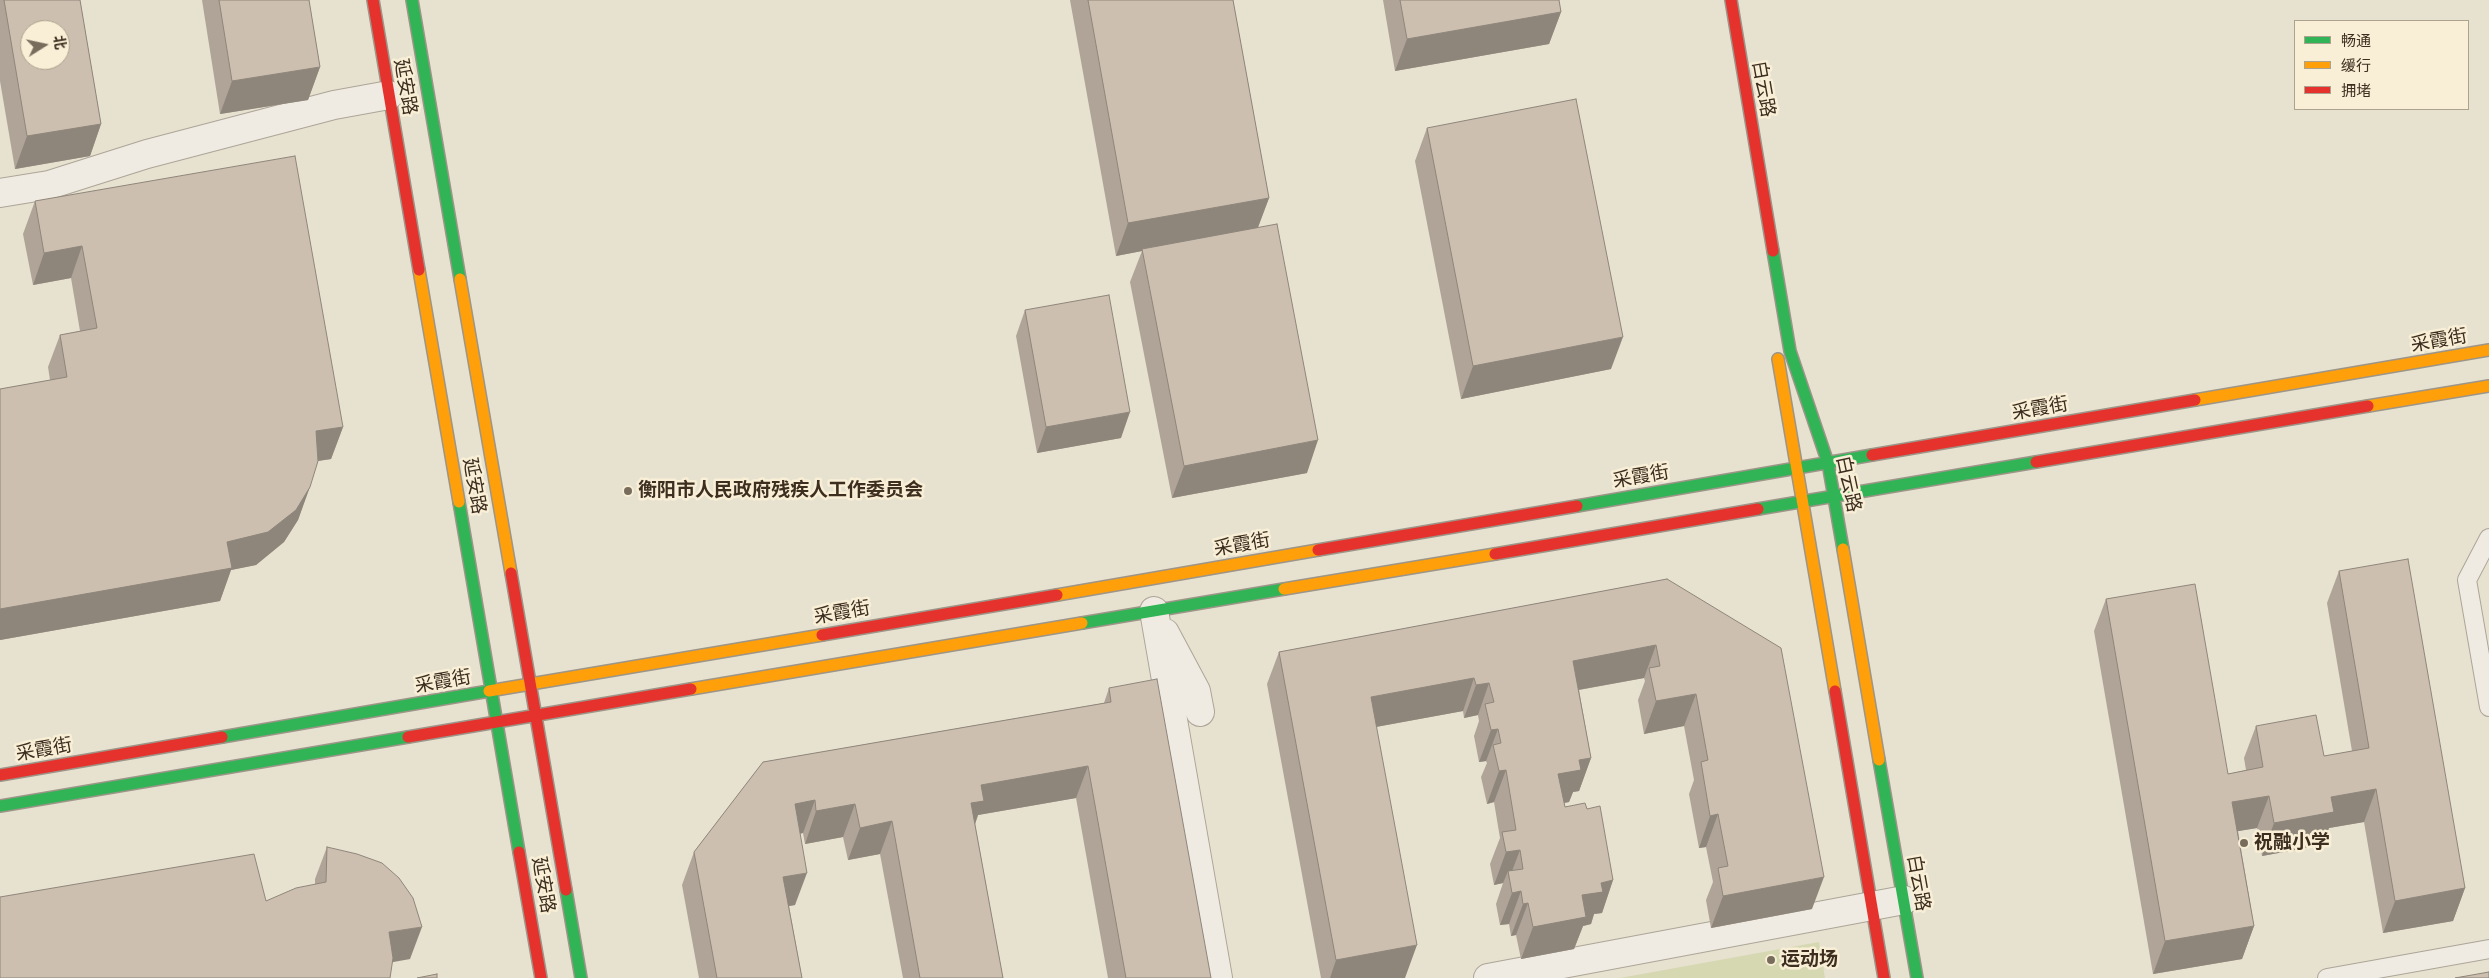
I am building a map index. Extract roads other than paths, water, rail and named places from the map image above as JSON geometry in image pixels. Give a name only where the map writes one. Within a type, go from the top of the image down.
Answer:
[{"type":"main road","name":"延安路","points":[[372,0],[541,978]]},
{"type":"main road","name":"延安路","points":[[412,0],[581,978]]},
{"type":"main road","name":"白云路","points":[[1731,0],[1790,351],[1828,463],[1917,978]]},
{"type":"main road","name":"采霞街","points":[[0,775],[2489,350]]},
{"type":"main road","points":[[1777,351],[1884,978]]},
{"type":"main road","points":[[0,806],[2489,386]]},
{"type":"street","points":[[0,193],[49,185],[156,152],[334,105],[389,95]]},
{"type":"street","points":[[1154,611],[1196,691],[1200,712]]},
{"type":"street","points":[[1154,611],[1218,978]]},
{"type":"street","points":[[1488,978],[1904,900]]},
{"type":"lane","points":[[2489,538],[2467,580],[2489,707]]},
{"type":"lane","points":[[2327,978],[2489,948]]},
{"type":"place","name":"衡阳市人民政府残疾人工作委员会","points":[[628,491]]},
{"type":"place","name":"祝融小学","points":[[2244,843]]},
{"type":"place","name":"运动场","points":[[1771,960]]}]
